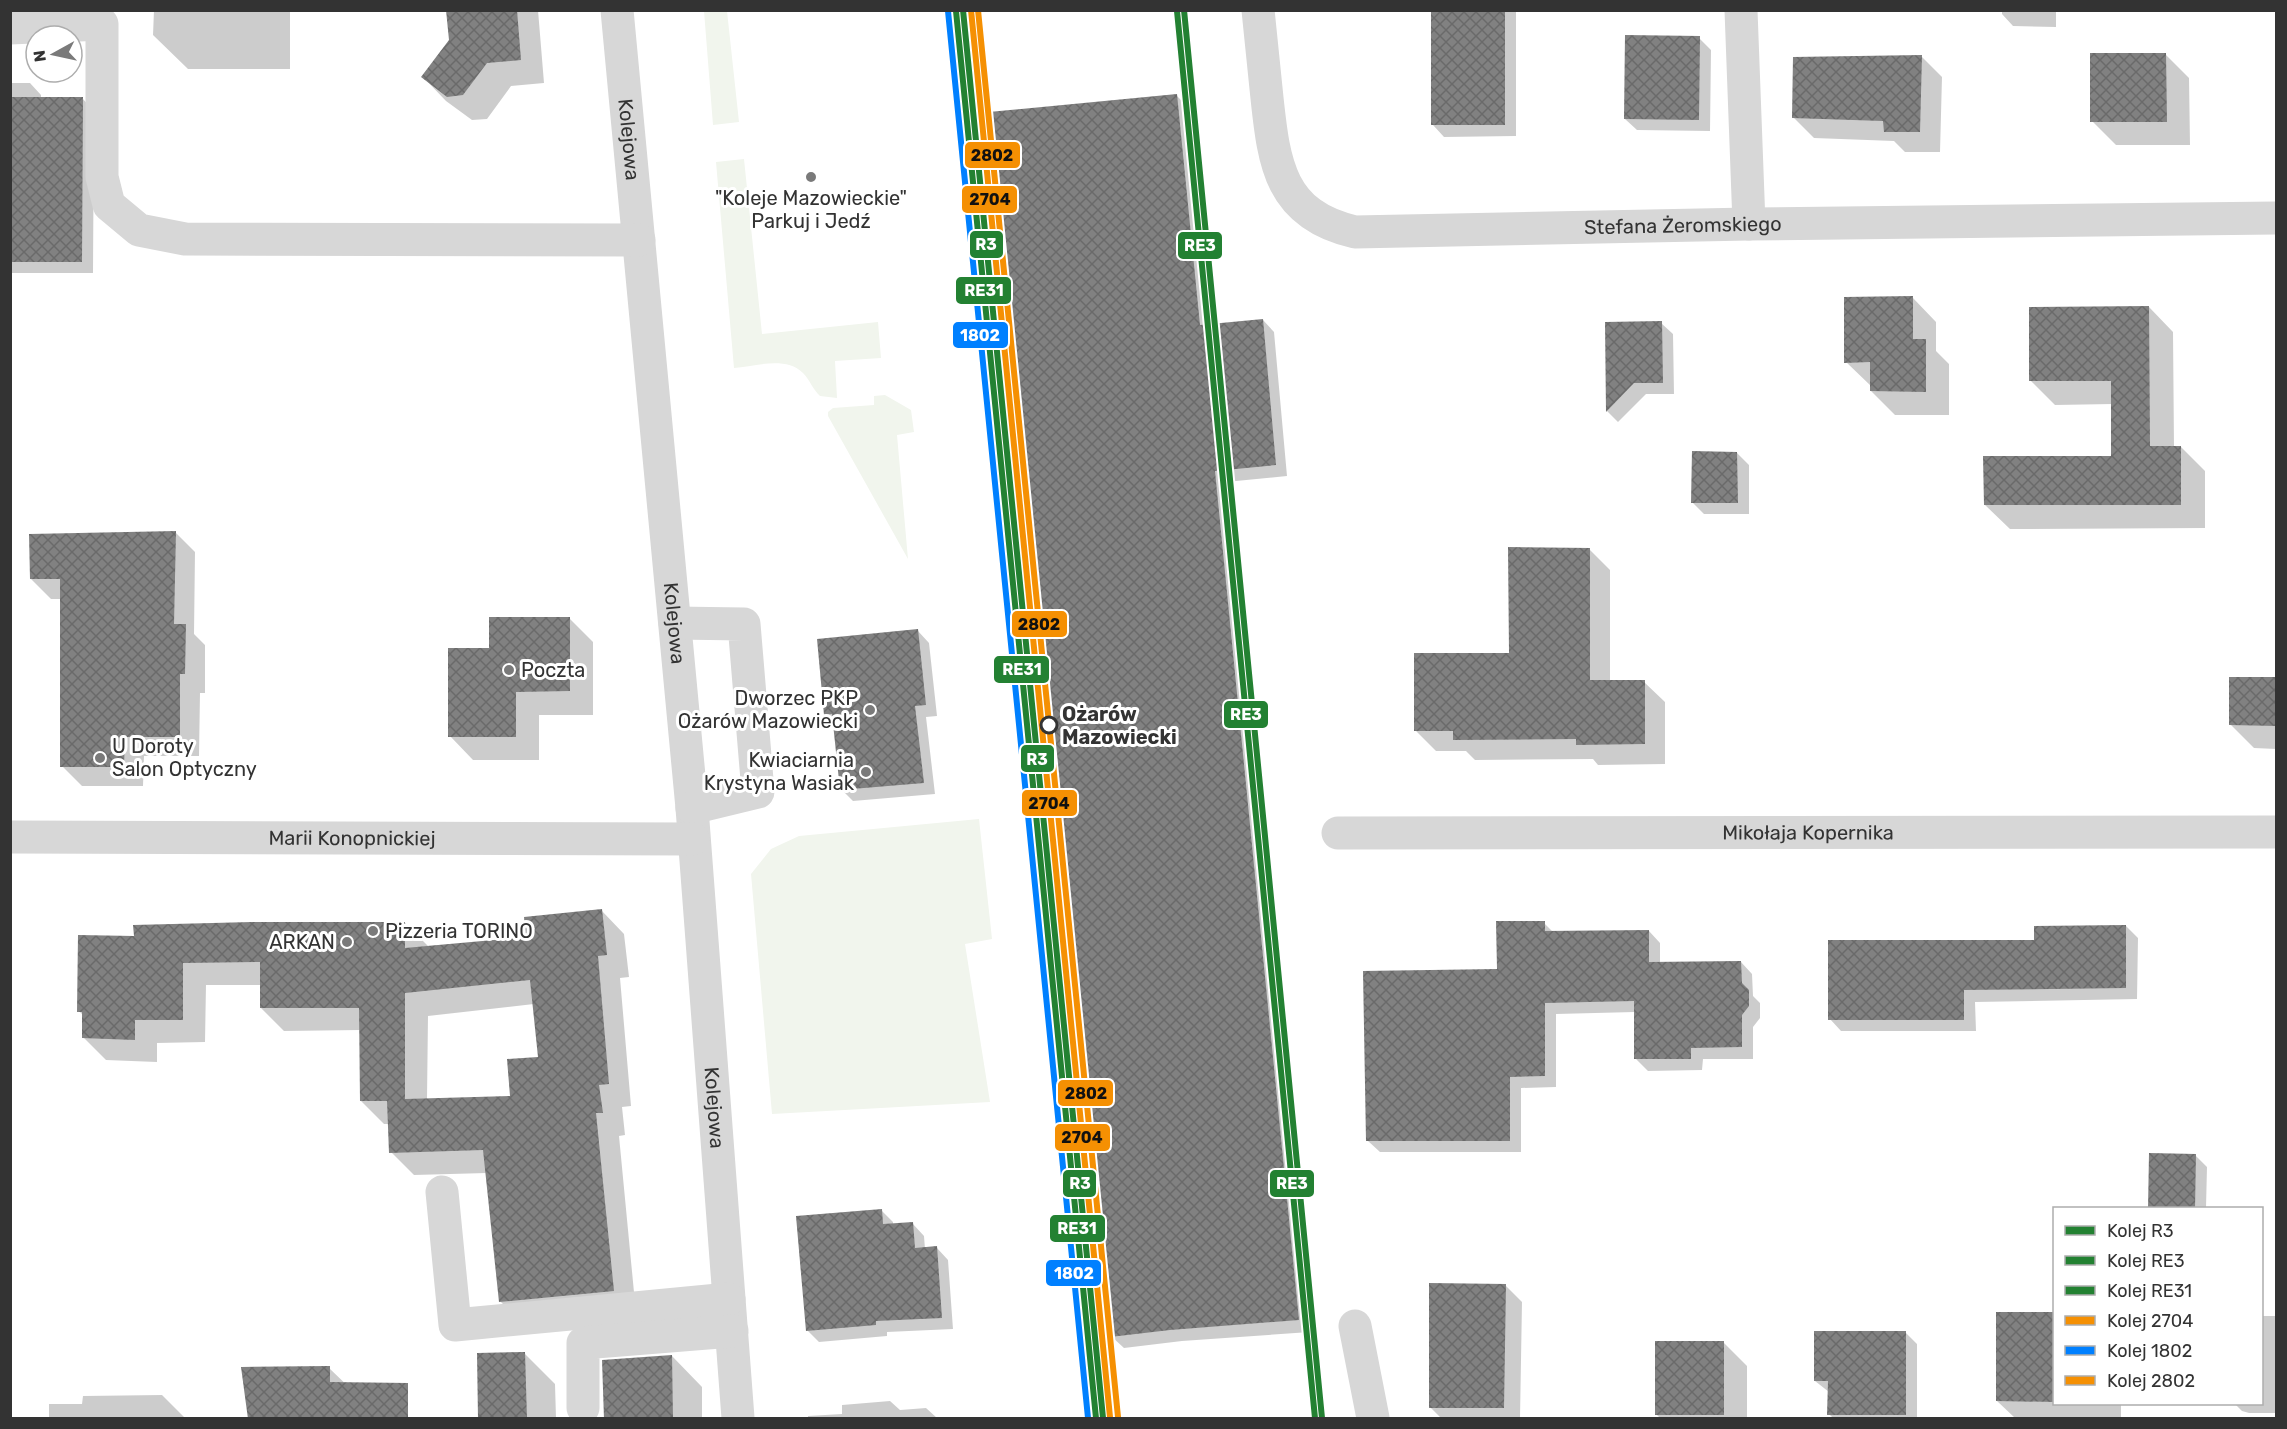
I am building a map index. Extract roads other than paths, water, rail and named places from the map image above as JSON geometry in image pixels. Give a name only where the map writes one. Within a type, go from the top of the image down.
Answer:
[{"type":"street","name":"Kolejowa","points":[[617,10],[693,824],[738,1419]]},
{"type":"street","name":"Stefana Żeromskiego","points":[[1258,10],[1271,141],[1279,170],[1291,193],[1310,213],[1333,227],[1355,232],[1749,224],[2277,218]]},
{"type":"street","points":[[1741,10],[1749,224]]},
{"type":"street","points":[[10,28],[102,24],[102,177],[110,204],[140,230],[185,239],[639,240]]},
{"type":"street","name":"Marii Konopnickiej","points":[[10,837],[693,824],[758,792],[744,624],[675,623]]},
{"type":"street","name":"Mikołaja Kopernika","points":[[1338,833],[2277,832]]},
{"type":"street","points":[[442,1191],[455,1325],[730,1315]]},
{"type":"street","points":[[583,1408],[583,1343],[730,1315]]},
{"type":"street","points":[[1355,1326],[1374,1419]]},
{"type":"rail line","name":"R3","points":[[963,10],[1103,1418]]},
{"type":"rail line","name":"2704","points":[[971,10],[1110,1417]]},
{"type":"rail line","name":"2802","points":[[978,10],[1118,1417]]},
{"type":"rail line","name":"R3","points":[[1184,10],[1322,1418]]},
{"type":"rail line","name":"1802","points":[[948,11],[1088,1418]]},
{"type":"rail line","name":"RE31","points":[[956,11],[1096,1418]]},
{"type":"rail line","name":"RE3","points":[[1177,11],[1315,1418]]},
{"type":"place","name":"\"Koleje Mazowieckie\" Parkuj i Jedź","points":[[811,177]]},
{"type":"place","name":"Poczta","points":[[509,670]]},
{"type":"place","name":"Dworzec PKP Ożarów Mazowiecki","points":[[870,710]]},
{"type":"place","name":"Ożarów Mazowiecki","points":[[1049,725]]},
{"type":"place","name":"U Doroty Salon Optyczny","points":[[100,758]]},
{"type":"place","name":"Kwiaciarnia Krystyna Wasiak","points":[[866,772]]},
{"type":"place","name":"Pizzeria TORINO","points":[[373,931]]},
{"type":"place","name":"ARKAN","points":[[347,942]]}]
